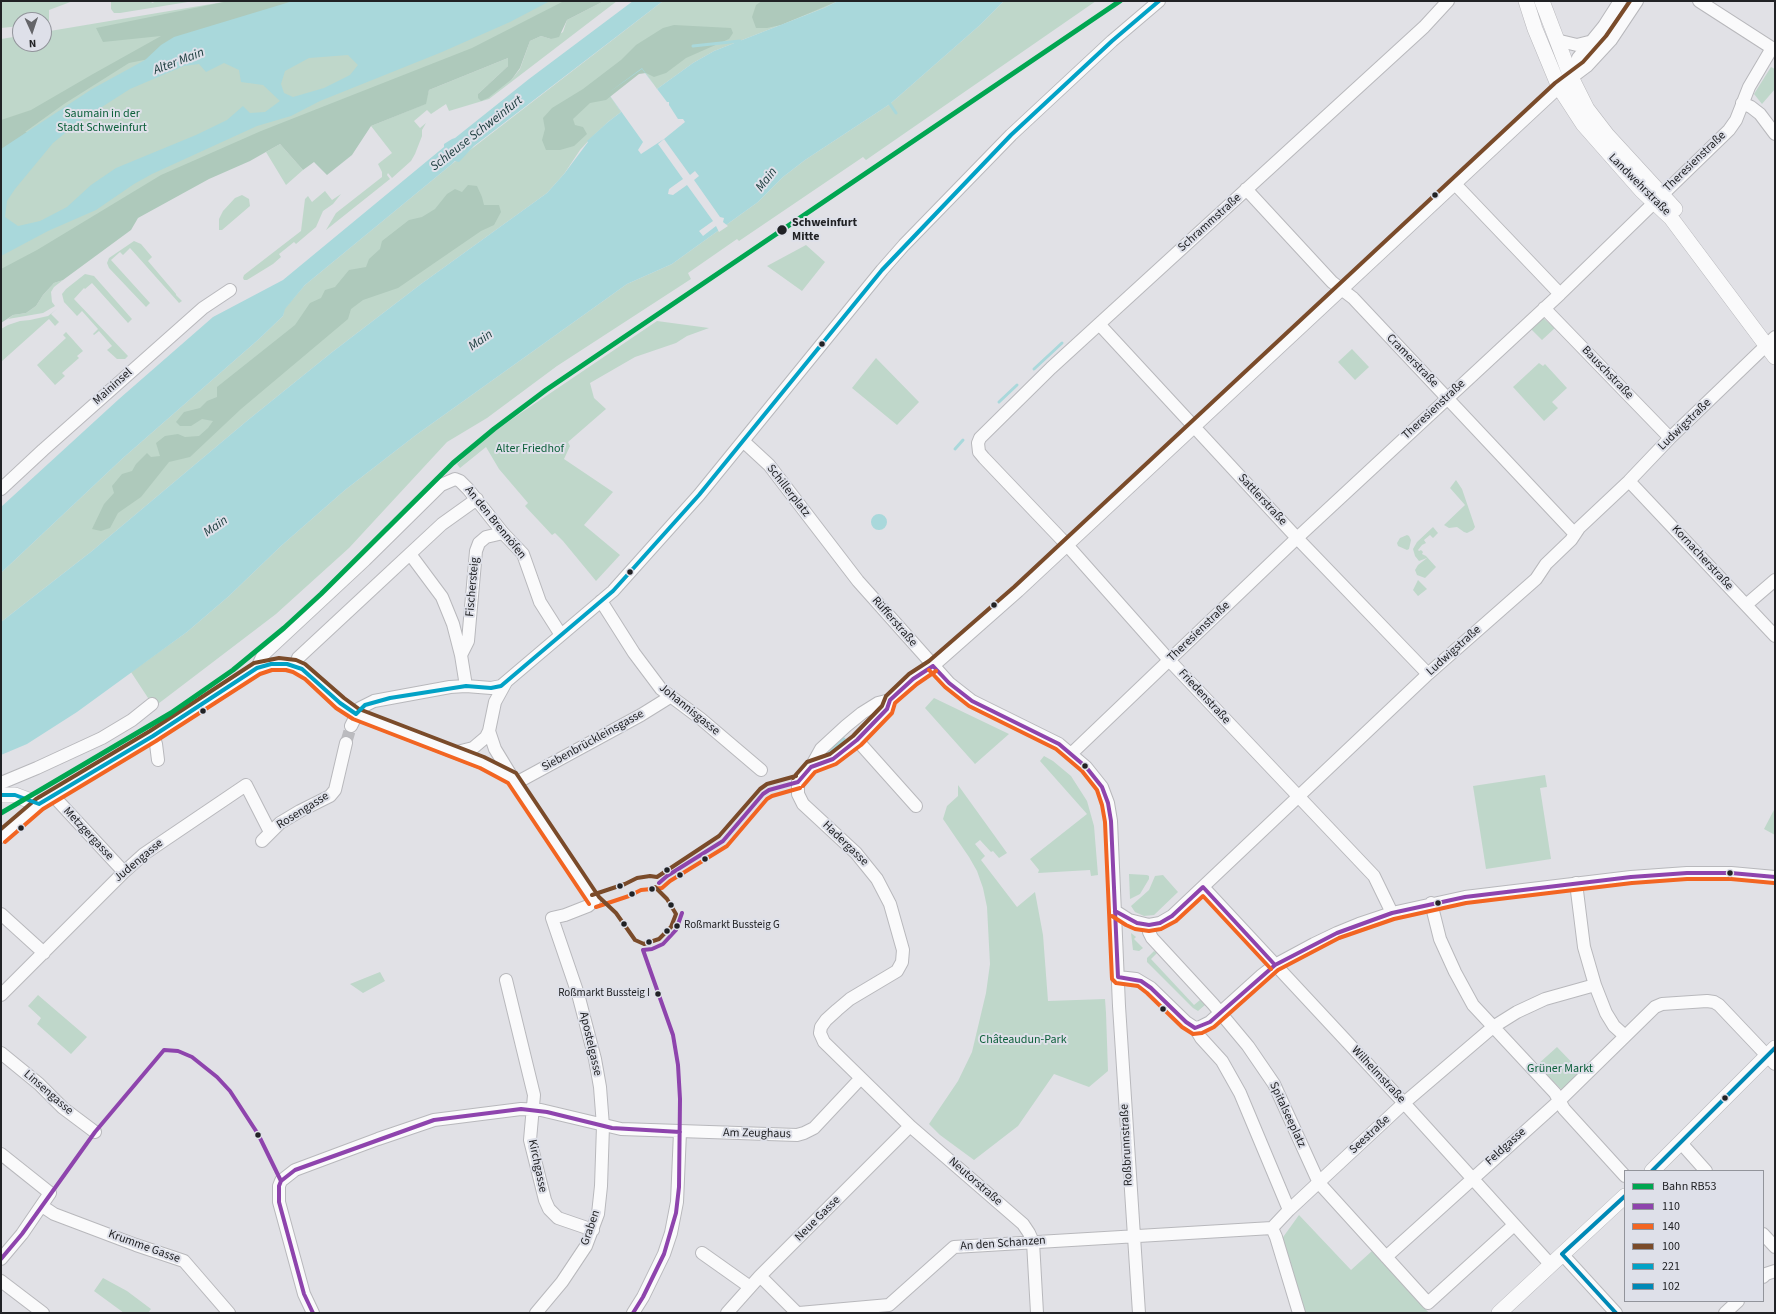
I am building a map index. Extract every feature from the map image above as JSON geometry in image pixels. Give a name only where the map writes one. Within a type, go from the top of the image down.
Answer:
[{"type":"main road","name":"Landwehrstraße","points":[[1526,1],[1535,29],[1559,87],[1575,113],[1591,135],[1642,191],[1659,198]]},
{"type":"main road","name":"Landwehrstraße","points":[[1542,1],[1571,77],[1587,109],[1659,198],[1773,344]]},
{"type":"main road","points":[[4,791],[38,804]]},
{"type":"main road","points":[[1653,1170],[1772,1056]]},
{"type":"main road","points":[[1499,1313],[1550,1264],[1624,1197]]},
{"type":"street","points":[[351,726],[356,714],[365,705],[374,701],[466,686],[491,688],[501,686],[613,591],[699,495],[904,245],[1011,135],[1112,41],[1159,1]]},
{"type":"street","points":[[1571,77],[1578,58],[1620,1]]},
{"type":"street","points":[[811,767],[821,749],[862,712],[878,702],[890,700],[913,679],[933,666],[1018,591],[1559,87],[1587,66],[1600,53],[1625,21],[1637,1]]},
{"type":"street","points":[[1699,1],[1773,49]]},
{"type":"street","name":"Schrammstraße","points":[[978,448],[980,438],[1051,368],[1424,27],[1445,2]]},
{"type":"street","points":[[1556,40],[1576,45],[1592,41]]},
{"type":"street","name":"Theresienstraße","points":[[1072,753],[1297,538],[1447,397],[1560,294],[1729,130],[1736,120],[1749,87],[1773,49]]},
{"type":"street","points":[[1742,103],[1751,107],[1760,114],[1775,134]]},
{"type":"street","points":[[1455,184],[1560,294]]},
{"type":"street","name":"Cramerstraße","points":[[1246,190],[1332,282],[1353,298],[1396,346],[1447,397],[1575,534]]},
{"type":"street","name":"Maininsel","points":[[1,489],[203,308],[230,290]]},
{"type":"street","name":"Bauschstraße","points":[[1544,308],[1670,438]]},
{"type":"street","name":"Sattlerstraße","points":[[1099,324],[1297,538],[1428,674]]},
{"type":"street","name":"Ludwigstraße","points":[[1149,925],[1167,920],[1204,887],[1428,674],[1536,579],[1546,564],[1571,540],[1579,528],[1629,481],[1670,438],[1773,344]]},
{"type":"street","name":"Schillerplatz","points":[[744,441],[769,465],[829,544]]},
{"type":"street","name":"Friedenstraße","points":[[978,448],[984,458],[1066,545],[1169,660],[1374,876],[1392,914]]},
{"type":"street","name":"An den Brennöfen","points":[[257,668],[264,655],[365,560],[441,485],[455,480],[460,481],[477,500],[526,560],[540,602],[561,635]]},
{"type":"street","name":"Kornacherstraße","points":[[1629,481],[1714,569],[1775,636]]},
{"type":"street","points":[[295,666],[298,658],[442,524],[477,500]]},
{"type":"street","name":"Fischersteig","points":[[461,655],[468,641],[476,551],[479,543],[486,537],[503,533]]},
{"type":"street","name":"Rüfferstraße","points":[[829,544],[858,581],[949,683],[972,701],[1047,737],[1072,753],[1095,777],[1102,787],[1108,803],[1111,821],[1118,978]]},
{"type":"street","name":"Fischersteig","points":[[410,554],[442,597],[453,624],[461,655],[466,686]]},
{"type":"street","points":[[1746,605],[1775,580]]},
{"type":"street","name":"Johannisgasse","points":[[601,601],[645,669],[661,689],[701,719],[761,770]]},
{"type":"street","points":[[1,837],[38,804],[153,736],[257,668],[278,664],[295,666],[309,674],[340,703],[356,714],[457,752],[498,770],[514,781]]},
{"type":"street","points":[[457,752],[473,748],[481,743],[489,731],[495,702],[506,682]]},
{"type":"street","name":"Siebenbrückleinsgasse","points":[[514,781],[641,715],[670,697]]},
{"type":"street","points":[[811,767],[833,759],[857,740],[888,709],[890,700]]},
{"type":"street","points":[[4,791],[38,768],[102,738],[132,720],[152,704]]},
{"type":"street","points":[[489,731],[495,749],[514,781]]},
{"type":"street","points":[[153,736],[156,744],[158,760]]},
{"type":"street","points":[[857,740],[916,806]]},
{"type":"street","name":"Rosengasse","points":[[246,785],[266,837],[280,823],[330,796],[335,790],[346,743]]},
{"type":"street","name":"Hadergasse","points":[[811,767],[798,782],[798,794],[803,804],[856,853],[877,879],[890,904],[903,950],[902,962],[897,971],[850,999],[826,1020],[821,1027],[820,1033]]},
{"type":"street","name":"Apostelgasse","points":[[514,781],[594,901],[588,906],[566,915],[552,918],[578,994],[595,1059],[600,1087],[603,1126]]},
{"type":"street","name":"Judengasse","points":[[1,995],[124,872],[144,854],[246,785]]},
{"type":"street","name":"Metzgergasse","points":[[54,795],[124,872]]},
{"type":"street","points":[[1194,1028],[1205,1025],[1275,965],[1314,944],[1359,924],[1431,903],[1465,897],[1576,883],[1687,873],[1731,873],[1775,878]]},
{"type":"street","points":[[1576,883],[1584,947],[1595,985],[1606,1013],[1614,1026],[1624,1036]]},
{"type":"street","name":"Wilhelmstraße","points":[[1204,887],[1404,1103],[1550,1264]]},
{"type":"street","points":[[1431,903],[1440,939],[1455,972],[1473,1004],[1555,1093],[1564,1110],[1624,1175]]},
{"type":"street","points":[[1115,911],[1129,920],[1149,925]]},
{"type":"street","points":[[1,914],[44,953]]},
{"type":"street","name":"Spitalseeplatz","points":[[1149,925],[1152,938],[1220,1012],[1248,1046],[1274,1084],[1319,1183],[1428,1303],[1514,1225]]},
{"type":"street","points":[[1118,978],[1136,979],[1151,988],[1194,1028],[1222,1061],[1240,1093],[1289,1210]]},
{"type":"street","name":"Roßbrunnstraße","points":[[1118,978],[1138,1313]]},
{"type":"street","name":"Kirchgasse","points":[[506,980],[534,1095],[530,1140],[545,1200],[553,1214],[558,1218],[593,1230]]},
{"type":"street","name":"Seestraße","points":[[1272,1228],[1289,1210],[1404,1103],[1493,1027],[1518,1012],[1545,999],[1595,985]]},
{"type":"street","name":"Feldgasse","points":[[1386,1257],[1559,1101],[1655,1007],[1662,1004],[1708,1001],[1714,1002],[1772,1056]]},
{"type":"street","name":"Neutorstraße","points":[[820,1033],[824,1042],[860,1079],[910,1126],[1023,1224],[1033,1242],[1037,1313]]},
{"type":"street","name":"Linsengasse","points":[[1,1054],[39,1084],[64,1108],[95,1132]]},
{"type":"street","name":"Am Zeughaus","points":[[313,1313],[304,1294],[280,1211],[278,1194],[281,1181],[295,1170],[434,1120],[521,1109],[533,1109],[621,1129],[776,1135],[804,1134],[814,1128],[860,1079]]},
{"type":"street","name":"Graben","points":[[536,1313],[571,1270],[586,1246],[593,1230],[598,1214],[601,1186],[603,1126]]},
{"type":"street","name":"Neue Gasse","points":[[727,1313],[760,1276],[910,1126]]},
{"type":"street","points":[[633,1313],[643,1297],[664,1254],[671,1233],[677,1202],[680,1132]]},
{"type":"street","points":[[1681,1143],[1705,1170]]},
{"type":"street","points":[[1,1154],[50,1193],[22,1234],[1,1259]]},
{"type":"street","name":"Krumme Gasse","points":[[42,1206],[58,1215],[136,1245],[184,1261],[229,1313]]},
{"type":"street","points":[[1133,1237],[1272,1228],[1299,1313]]},
{"type":"street","points":[[1764,1235],[1775,1247]]},
{"type":"street","name":"An den Schanzen","points":[[760,1276],[798,1313],[879,1306],[888,1305],[954,1247],[1133,1237]]},
{"type":"street","points":[[702,1252],[750,1287]]},
{"type":"street","points":[[1562,1254],[1616,1313]]},
{"type":"street","points":[[1764,1276],[1775,1271]]},
{"type":"street","points":[[1,1281],[43,1313]]},
{"type":"street","points":[[1725,1313],[1737,1302]]},
{"type":"green space","points":[[1,1],[73,1],[49,10],[49,12],[12,12],[12,27],[1,28]]},
{"type":"green space","points":[[111,1],[151,1],[152,3],[157,1],[194,1],[114,13],[111,9]]},
{"type":"green space","name":"Saumain in der Stadt Schweinfurt","points":[[229,1],[591,1],[345,115],[170,192],[1,311],[1,39],[12,37],[12,52],[52,52],[52,31]]},
{"type":"green space","points":[[229,1],[315,1],[164,56],[129,63],[64,104],[25,132],[42,133],[1,171],[1,120],[31,110],[161,36],[103,42],[96,28]]},
{"type":"green space","points":[[564,1],[604,1],[567,20],[559,37],[551,39],[541,36],[530,41],[520,68],[512,79],[488,98],[481,101],[478,98],[478,94],[508,66],[508,58],[429,90],[426,104],[371,126],[352,155],[327,175],[314,162],[303,170],[280,144],[250,161],[209,179],[138,218],[131,230],[63,280],[54,283],[43,295],[36,306],[26,313],[13,315],[1,323],[1,269],[37,250],[161,175],[261,131],[472,48]]},
{"type":"green space","points":[[604,1],[617,1],[489,99],[449,111],[446,104],[431,114],[427,110],[414,121],[420,128],[426,123],[411,161],[392,178],[388,173],[387,175],[390,179],[326,230],[336,213],[382,177],[382,172],[378,164],[392,153],[371,126],[425,104],[429,90],[508,58],[508,66],[478,94],[512,79],[520,69],[530,41],[541,36],[551,39],[563,32],[567,20]]},
{"type":"green space","points":[[663,1],[838,1],[824,8],[714,51],[693,63],[657,89],[642,68],[608,93],[621,112],[608,122],[580,150],[564,174],[547,193],[421,284],[331,353],[248,420],[92,551],[1,622],[1,573],[123,458],[259,339],[283,316],[284,309],[305,285],[452,164]]},
{"type":"green space","points":[[762,1],[838,1],[781,25],[767,28],[756,28],[752,17],[756,5]]},
{"type":"green space","points":[[1004,1],[1096,1],[866,160],[863,157],[739,241],[737,239],[688,273],[691,279],[557,366],[487,418],[447,442],[349,548],[276,614],[154,707],[131,672],[187,632],[229,596],[281,546],[345,490],[416,435],[627,284],[672,264],[758,202],[783,177],[805,160],[890,104],[980,25]]},
{"type":"green space","points":[[674,25],[731,28],[733,33],[729,39],[686,58],[666,73],[654,77],[646,73],[639,74],[606,100],[590,103],[573,119],[575,125],[583,127],[587,134],[574,146],[560,150],[546,150],[542,140],[545,129],[543,118],[552,108],[583,89],[621,60],[636,45],[663,28]]},
{"type":"green space","points":[[1771,67],[1775,69],[1775,89],[1762,104],[1754,94]]},
{"type":"green space","points":[[280,144],[303,170],[286,185],[266,152]]},
{"type":"green space","points":[[468,185],[477,186],[484,205],[499,205],[501,212],[494,225],[481,231],[398,288],[363,300],[351,309],[348,319],[241,409],[190,457],[169,462],[141,497],[118,513],[110,528],[101,531],[92,529],[104,504],[114,493],[112,486],[122,474],[132,471],[136,464],[147,453],[151,457],[160,456],[156,443],[165,436],[178,434],[185,437],[199,436],[213,421],[202,419],[191,426],[180,426],[176,422],[184,412],[200,408],[207,401],[217,397],[217,387],[295,325],[310,303],[321,298],[325,290],[335,287],[349,270],[366,267],[369,259],[380,249],[382,241],[409,220],[422,217],[435,209],[447,194],[455,189],[462,192]]},
{"type":"green space","points":[[325,191],[332,200],[341,194],[333,204],[323,211],[316,227],[296,244],[294,242],[279,254],[281,257],[273,264],[247,280],[244,280],[244,275],[301,231],[305,199],[308,196],[312,202]]},
{"type":"green space","points":[[242,195],[249,199],[250,206],[222,230],[219,230],[219,219],[223,211],[235,198]]},
{"type":"green space","points":[[134,241],[141,244],[152,257],[148,261],[182,301],[179,303],[130,248],[123,255],[120,252],[111,260],[150,303],[146,307],[109,268],[107,263],[109,258]]},
{"type":"green space","points":[[806,245],[825,262],[802,291],[767,266]]},
{"type":"green space","points":[[85,274],[94,276],[132,319],[128,323],[92,283],[85,289],[84,288],[74,299],[128,356],[125,359],[117,359],[107,350],[112,346],[99,331],[94,335],[93,334],[98,329],[82,311],[77,316],[64,302],[62,294]]},
{"type":"green space","points":[[63,280],[54,287],[51,292],[52,302],[55,306],[43,313],[8,319],[13,315],[26,313],[36,306],[43,295],[54,283]]},
{"type":"green space","points":[[57,309],[51,314],[59,322],[55,326],[49,319],[1,362],[1,329],[20,321],[48,316]]},
{"type":"green space","points":[[1543,318],[1555,328],[1542,340],[1531,329]]},
{"type":"green space","name":"Alter Friedhof","points":[[657,321],[709,328],[687,336],[676,343],[635,357],[590,383],[594,398],[606,409],[568,442],[570,446],[564,459],[613,492],[584,525],[620,555],[596,581],[563,541],[555,533],[552,535],[525,506],[528,503],[499,469],[486,447],[460,468],[457,464],[487,437],[512,419]]},
{"type":"green space","points":[[66,332],[83,351],[77,356],[79,358],[62,373],[65,376],[55,385],[37,365],[66,338],[63,335]]},
{"type":"green space","points":[[1352,349],[1369,367],[1355,380],[1338,362]]},
{"type":"green space","points":[[876,358],[919,402],[897,425],[852,388]]},
{"type":"green space","points":[[1539,363],[1543,366],[1545,364],[1567,388],[1552,402],[1558,408],[1544,421],[1513,387]]},
{"type":"green space","points":[[1456,480],[1462,489],[1475,527],[1467,533],[1457,527],[1449,528],[1444,525],[1465,505],[1450,488]]},
{"type":"green space","points":[[1433,527],[1438,533],[1433,538],[1430,535],[1424,540],[1426,543],[1418,550],[1421,550],[1423,552],[1422,554],[1426,556],[1436,567],[1425,578],[1417,575],[1415,570],[1418,565],[1427,558],[1419,561],[1415,556],[1413,549],[1417,542]]},
{"type":"green space","points":[[1407,535],[1411,540],[1409,549],[1407,550],[1398,546],[1397,543],[1400,538]]},
{"type":"green space","points":[[1418,580],[1427,589],[1418,596],[1413,590]]},
{"type":"green space","points":[[934,698],[1009,734],[975,764],[925,708]]},
{"type":"green space","points":[[1044,756],[1053,761],[1071,776],[1087,801],[1094,826],[1098,875],[1091,876],[1090,870],[1038,873],[1039,870],[1030,859],[1087,814],[1040,761]]},
{"type":"green space","points":[[1545,775],[1547,787],[1540,788],[1551,859],[1486,869],[1473,786]]},
{"type":"green space","name":"Châteaudun-Park","points":[[958,785],[1007,853],[999,858],[980,840],[975,844],[985,856],[981,860],[1017,907],[1035,892],[1043,935],[1048,1001],[1105,999],[1106,1013],[1108,1071],[1089,1087],[1054,1074],[1018,1126],[974,1160],[940,1135],[929,1124],[958,1081],[972,1052],[986,993],[990,964],[987,907],[983,888],[977,871],[969,857],[943,819],[947,806],[958,796]]},
{"type":"green space","points":[[1775,808],[1775,835],[1764,829]]},
{"type":"green space","points":[[1129,874],[1149,876],[1149,879],[1140,894],[1130,899]]},
{"type":"green space","points":[[1163,875],[1178,892],[1154,915],[1144,916],[1135,912],[1131,906],[1149,890],[1155,876]]},
{"type":"green space","points":[[1131,933],[1136,937],[1134,939],[1143,948],[1139,951],[1133,950]]},
{"type":"green space","points":[[1154,951],[1157,953],[1151,959],[1194,1005],[1200,1000],[1205,1005],[1198,1011],[1193,1008],[1147,962],[1147,958]]},
{"type":"green space","points":[[380,972],[385,981],[363,993],[350,984]]},
{"type":"green space","points":[[38,995],[87,1037],[71,1054],[37,1024],[41,1018],[28,1006]]},
{"type":"green space","name":"Grüner Markt","points":[[1557,1047],[1582,1073],[1562,1090],[1537,1065]]},
{"type":"green space","points":[[1299,1215],[1351,1270],[1372,1251],[1429,1313],[1303,1313],[1281,1240]]},
{"type":"green space","points":[[103,1278],[127,1291],[151,1309],[148,1313],[124,1313],[94,1291]]},
{"type":"water","name":"Alter Main","points":[[293,1],[550,1],[510,22],[442,52],[320,101],[291,116],[257,126],[152,174],[134,184],[96,210],[48,231],[1,256],[1,149],[92,89],[145,60],[161,45],[174,37]],"holes":[[[348,55],[358,65],[350,75],[324,88],[293,97],[284,93],[281,84],[285,71],[309,58]],[[224,63],[239,70],[241,82],[263,85],[280,101],[265,112],[250,113],[243,106],[227,120],[196,135],[116,168],[91,185],[67,207],[40,221],[18,226],[5,217],[7,201],[15,189],[53,143],[80,121],[130,89],[184,66],[199,64],[206,72]]]},
{"type":"water","name":"Schleuse Schweinfurt","points":[[633,1],[663,1],[474,146],[459,162],[455,161],[305,285],[285,309],[283,316],[259,339],[123,458],[1,573],[1,507],[119,399],[213,317],[283,280],[444,147],[444,144],[455,138],[529,79]]},
{"type":"water","name":"Main","points":[[838,1],[1004,1],[980,25],[890,104],[805,160],[783,177],[758,202],[672,264],[627,284],[416,435],[345,490],[281,546],[229,596],[187,632],[77,712],[27,744],[1,755],[1,622],[92,551],[248,420],[331,353],[421,284],[547,193],[564,174],[588,142],[587,141],[621,112],[608,93],[643,142],[638,150],[641,154],[664,139],[685,122],[683,119],[678,119],[669,105],[669,102],[667,102],[657,89],[693,63],[714,51],[824,8]]},
{"type":"water","points":[[642,68],[654,86],[642,69],[608,93]]},
{"type":"water","points":[[879,514],[886,519],[887,522],[882,529],[879,530],[872,525],[871,522],[876,515]]},
{"type":"pier","points":[[664,139],[690,175],[695,171],[699,176],[694,180],[720,217],[724,218],[723,222],[728,226],[719,232],[716,226],[703,236],[699,231],[713,221],[687,185],[673,195],[668,194],[669,189],[683,179],[658,144]]},
{"type":"waterway","points":[[693,46],[740,41]]},
{"type":"waterway","points":[[890,104],[896,113]]},
{"type":"waterway","points":[[1034,369],[1062,343]]},
{"type":"waterway","points":[[999,402],[1017,385]]},
{"type":"waterway","points":[[955,449],[963,440]]},
{"type":"waterway","points":[[826,754],[844,739]]},
{"type":"tunnel","points":[[346,743],[351,726]]},
{"type":"rail line","name":"RB53","points":[[1,813],[171,713],[233,670],[284,628],[321,594],[453,463],[494,429],[546,390],[1120,1]]},
{"type":"transit line","name":"221","points":[[1,795],[15,795],[39,804],[153,736],[257,668],[271,664],[287,664],[302,669],[340,703],[356,714],[365,705],[390,698],[466,686],[491,688],[501,686],[613,591],[699,495],[882,270],[1011,135],[1112,41],[1159,1]]},
{"type":"transit line","name":"100","points":[[793,778],[807,762],[830,754],[853,736],[882,706],[886,696],[909,674],[929,661],[1014,587],[1555,83],[1583,62],[1606,36],[1630,1]]},
{"type":"transit line","name":"100","points":[[1,829],[36,799],[150,731],[254,663],[279,658],[296,660],[305,664],[359,709],[484,757],[516,773],[599,897],[616,913],[635,940],[644,944],[659,939],[671,927],[676,914],[667,899],[655,887]]},
{"type":"transit line","name":"110","points":[[933,666],[949,683],[972,701],[1059,744],[1086,767],[1102,787],[1108,803],[1111,821],[1118,977],[1141,981],[1151,988],[1186,1022],[1195,1028],[1210,1022],[1275,965],[1337,933],[1392,913],[1465,897],[1631,877],[1687,873],[1731,873],[1775,877]]},
{"type":"transit line","name":"110","points":[[798,782],[811,767],[833,759],[857,740],[887,709],[890,700],[913,679],[933,666]]},
{"type":"transit line","name":"140","points":[[5,842],[43,809],[156,741],[260,674],[272,670],[286,670],[305,679],[336,708],[353,719],[480,768],[508,783],[589,904]]},
{"type":"transit line","name":"140","points":[[929,670],[945,687],[969,706],[1056,749],[1082,771],[1097,790],[1102,805],[1105,822],[1112,979],[1116,983],[1138,986],[1182,1027],[1193,1034],[1202,1033],[1214,1027],[1278,970],[1339,938],[1394,919],[1466,903],[1632,883],[1687,879],[1731,879],[1774,883]]},
{"type":"transit line","name":"140","points":[[803,786],[815,772],[836,764],[861,745],[892,713],[895,703],[917,684],[936,671]]},
{"type":"transit line","name":"100","points":[[592,895],[625,884],[637,878],[650,876],[657,877],[719,836],[760,789],[767,784],[796,776]]},
{"type":"transit line","name":"110","points":[[659,883],[667,876],[723,841],[763,794],[769,790],[798,782]]},
{"type":"transit line","name":"140","points":[[596,907],[629,896],[641,890],[662,888],[670,881],[727,846],[767,799],[772,796],[800,788]]},
{"type":"transit line","name":"110","points":[[1115,911],[1137,923],[1149,925],[1160,923],[1172,916],[1203,887],[1275,965]]},
{"type":"transit line","name":"140","points":[[1112,916],[1135,929],[1149,931],[1161,929],[1176,921],[1203,896],[1271,969]]},
{"type":"transit line","name":"110","points":[[643,950],[652,949],[663,944],[676,930],[682,913]]},
{"type":"transit line","name":"110","points":[[633,1313],[643,1297],[664,1254],[676,1213],[679,1187],[680,1099],[678,1065],[673,1035],[643,950]]},
{"type":"transit line","name":"102","points":[[1653,1170],[1775,1048]]},
{"type":"transit line","name":"110","points":[[164,1050],[178,1051],[192,1057],[217,1077],[230,1091],[258,1134],[281,1181]]},
{"type":"transit line","name":"110","points":[[1,1259],[22,1234],[95,1132],[164,1050]]},
{"type":"transit line","name":"110","points":[[313,1313],[304,1294],[279,1202],[279,1186],[281,1181],[295,1170],[434,1120],[521,1109],[547,1112],[612,1128],[680,1132]]},
{"type":"transit line","name":"102","points":[[1616,1313],[1562,1254],[1624,1197]]},
{"type":"place","name":"Schweinfurt Mitte","points":[[782,230]]},
{"type":"place","name":"Roßmarkt Bussteig G","points":[[677,926]]},
{"type":"place","name":"Roßmarkt Bussteig I","points":[[658,994]]}]
